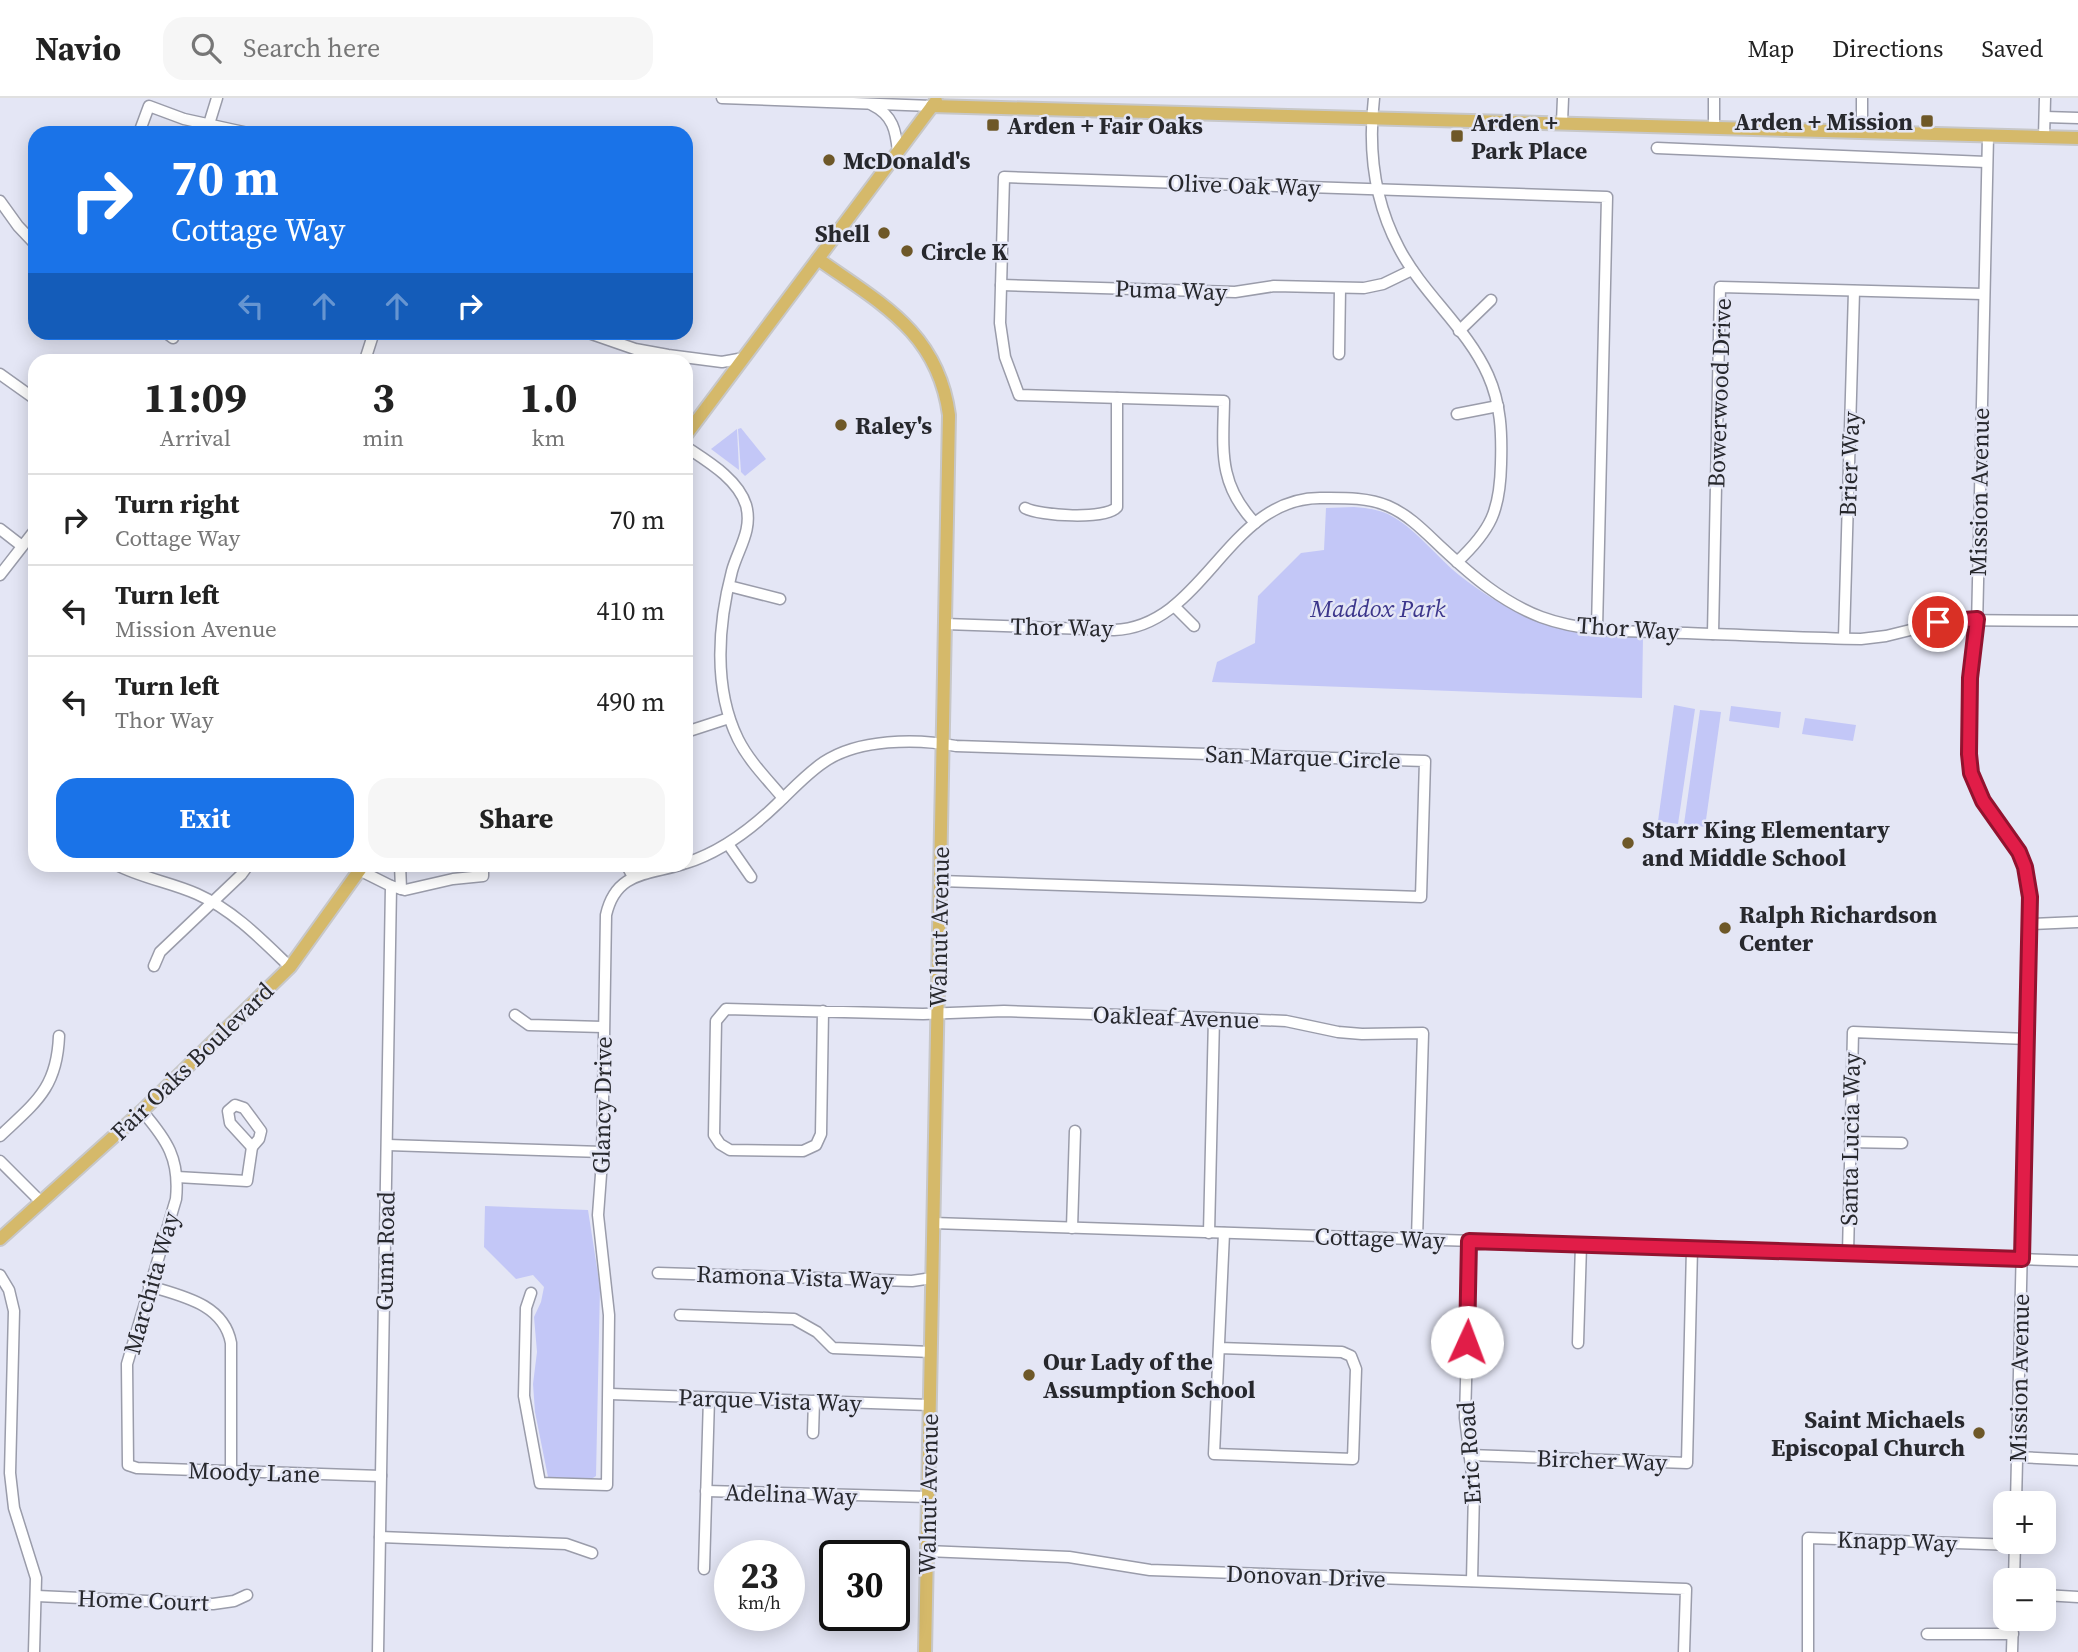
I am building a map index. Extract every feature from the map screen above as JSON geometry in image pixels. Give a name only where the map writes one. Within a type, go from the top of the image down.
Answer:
[{"type":"main road","points":[[986,98],[1004,108]]},
{"type":"main road","points":[[693,426],[935,102],[1004,108],[2078,138]]},
{"type":"main road","name":"Walnut Avenue","points":[[818,259],[906,324],[925,346],[941,379],[949,423],[925,1652]]},
{"type":"main road","name":"Fair Oaks Boulevard","points":[[0,1239],[142,1111],[290,967],[357,872]]},
{"type":"street","points":[[209,124],[217,98]]},
{"type":"street","points":[[722,98],[868,103],[935,102]]},
{"type":"street","points":[[1374,98],[1370,132],[1372,158],[1377,189],[1391,230],[1412,270],[1460,331],[1488,375],[1498,406],[1502,438],[1495,514],[1483,536],[1457,562]]},
{"type":"street","points":[[1562,122],[1563,98]]},
{"type":"street","points":[[1713,127],[1714,98]]},
{"type":"street","points":[[1862,131],[1863,98]]},
{"type":"street","points":[[2044,137],[2045,98]]},
{"type":"street","points":[[868,103],[881,109],[892,122],[896,131],[898,152]]},
{"type":"street","points":[[142,126],[149,106],[184,119],[218,126]]},
{"type":"street","points":[[2045,117],[2078,118]]},
{"type":"street","name":"Mission Avenue","points":[[1988,136],[1977,619],[1970,678],[1969,754],[1971,773],[1980,795],[2012,839],[2025,867],[2030,897],[2016,1491]]},
{"type":"street","points":[[1657,148],[1986,162]]},
{"type":"street","name":"Olive Oak Way","points":[[1255,523],[1234,498],[1226,478],[1223,463],[1224,401],[1019,395],[1010,373],[1002,340],[1004,177],[1607,197],[1597,629]]},
{"type":"street","points":[[0,201],[28,236]]},
{"type":"street","name":"Puma Way","points":[[1001,285],[1235,292],[1274,286],[1370,287],[1396,279],[1412,270]]},
{"type":"street","name":"Bowerwood Drive","points":[[1713,634],[1720,287],[1983,294]]},
{"type":"street","points":[[1339,288],[1339,354]]},
{"type":"street","name":"Brier Way","points":[[1844,638],[1854,291]]},
{"type":"street","points":[[1460,331],[1491,300]]},
{"type":"street","points":[[609,340],[635,349],[662,354]]},
{"type":"street","points":[[693,358],[722,362],[744,358]]},
{"type":"street","points":[[0,374],[28,395]]},
{"type":"street","points":[[1025,508],[1043,514],[1087,515],[1113,512],[1118,501],[1117,398]]},
{"type":"street","points":[[1457,414],[1498,406]]},
{"type":"street","points":[[693,452],[732,481],[746,503],[748,528],[729,586],[721,634],[721,665],[729,718],[745,751],[783,797]]},
{"type":"street","name":"Thor Way","points":[[945,624],[1122,629],[1150,622],[1174,606],[1255,523],[1272,510],[1289,502],[1320,498],[1365,500],[1389,506],[1411,519],[1489,589],[1521,608],[1564,624],[1597,629],[1844,638],[1886,636],[1938,622],[1977,619],[2078,621]]},
{"type":"street","points":[[0,529],[22,546]]},
{"type":"street","points":[[0,575],[28,539]]},
{"type":"street","points":[[729,586],[780,599]]},
{"type":"street","points":[[1174,606],[1194,626]]},
{"type":"street","points":[[693,730],[729,718]]},
{"type":"street","points":[[693,860],[728,844],[748,830],[824,762],[857,747],[892,743],[942,744]]},
{"type":"street","name":"San Marque Circle","points":[[940,881],[1421,897],[1425,761],[942,744]]},
{"type":"street","points":[[728,844],[751,877]]},
{"type":"street","points":[[132,872],[193,892],[212,902],[257,935],[290,967]]},
{"type":"street","points":[[154,966],[160,952],[241,872]]},
{"type":"street","points":[[369,872],[396,888],[434,885],[453,879],[483,876],[483,872]]},
{"type":"street","name":"Gunn Road","points":[[378,1652],[387,1145],[399,872]]},
{"type":"street","points":[[630,872],[633,877],[653,872]]},
{"type":"street","name":"Glancy Drive","points":[[531,1293],[526,1308],[524,1396],[540,1483],[607,1485],[609,1315],[598,1215],[602,1152],[606,915],[617,890],[633,877]]},
{"type":"street","points":[[2030,924],[2078,922]]},
{"type":"street","name":"Oakleaf Avenue","points":[[823,1011],[821,1134],[816,1145],[803,1151],[730,1150],[724,1147],[714,1135],[716,1021],[722,1011],[733,1007],[923,1014],[1004,1011],[1214,1018],[1286,1021],[1362,1034],[1423,1033],[1417,1239]]},
{"type":"street","points":[[515,1015],[529,1025],[603,1027]]},
{"type":"street","points":[[1209,1233],[1214,1018]]},
{"type":"street","name":"Santa Lucia Way","points":[[1848,1254],[1853,1032],[2027,1039]]},
{"type":"street","points":[[0,1136],[48,1087],[56,1068],[60,1036]]},
{"type":"street","name":"Marchita Way","points":[[128,1465],[127,1364],[176,1199],[177,1177],[168,1144],[142,1111]]},
{"type":"street","points":[[1072,1228],[1074,1131]]},
{"type":"street","points":[[1850,1142],[1902,1143]]},
{"type":"street","points":[[387,1145],[602,1152]]},
{"type":"street","points":[[177,1177],[247,1181],[252,1147]]},
{"type":"street","points":[[0,1161],[40,1201]]},
{"type":"street","name":"Cottage Way","points":[[933,1223],[2078,1261]]},
{"type":"street","points":[[1219,1348],[1342,1352],[1351,1356],[1356,1369],[1353,1459],[1214,1454],[1224,1233]]},
{"type":"street","name":"Eric Road","points":[[1469,1241],[1465,1418],[1474,1491],[1472,1581]]},
{"type":"street","points":[[1578,1343],[1581,1245]]},
{"type":"street","name":"Bircher Way","points":[[1469,1455],[1688,1464],[1692,1248]]},
{"type":"street","name":"Ramona Vista Way","points":[[658,1273],[912,1281],[932,1278]]},
{"type":"street","points":[[0,1275],[9,1290],[14,1311],[11,1490],[36,1578],[34,1652]]},
{"type":"street","points":[[149,1286],[208,1308],[222,1320],[228,1331],[231,1343],[231,1471]]},
{"type":"street","points":[[680,1315],[794,1319],[817,1332],[833,1348],[930,1352]]},
{"type":"street","name":"Parque Vista Way","points":[[610,1394],[929,1405]]},
{"type":"street","name":"Adelina Way","points":[[709,1398],[706,1491],[928,1497]]},
{"type":"street","points":[[813,1433],[814,1401]]},
{"type":"street","points":[[2017,1457],[2078,1460]]},
{"type":"street","name":"Moody Lane","points":[[128,1465],[137,1468],[381,1476]]},
{"type":"street","points":[[704,1569],[706,1491]]},
{"type":"street","points":[[380,1537],[566,1544],[592,1553]]},
{"type":"street","name":"Knapp Way","points":[[1808,1652],[1808,1538],[1993,1542]]},
{"type":"street","name":"Donovan Drive","points":[[926,1551],[1069,1557],[1150,1570],[1686,1589],[1684,1652]]},
{"type":"street","name":"Home Court","points":[[37,1596],[213,1604],[227,1603],[247,1595]]},
{"type":"street","points":[[2056,1596],[2078,1597]]},
{"type":"street","points":[[1927,1634],[2013,1634],[2012,1652]]},
{"type":"green space","points":[[741,428],[766,459],[745,476],[741,472],[738,429]]},
{"type":"green space","points":[[737,429],[739,470],[711,449]]},
{"type":"green space","name":"Maddox Park","points":[[1354,507],[1380,511],[1395,518],[1459,575],[1523,615],[1568,629],[1643,637],[1642,698],[1212,682],[1217,662],[1255,643],[1258,596],[1301,553],[1324,550],[1326,508]]},
{"type":"green space","points":[[1674,705],[1695,709],[1678,824],[1658,821]]},
{"type":"green space","points":[[1731,706],[1781,712],[1779,728],[1729,721]]},
{"type":"green space","points":[[1700,710],[1721,712],[1705,827],[1684,824]]},
{"type":"green space","points":[[1805,718],[1856,725],[1853,741],[1802,734]]},
{"type":"green space","points":[[485,1206],[588,1210],[600,1287],[596,1476],[591,1479],[572,1481],[548,1477],[535,1412],[533,1384],[537,1352],[534,1317],[544,1287],[533,1275],[516,1279],[484,1247]]},
{"type":"place","name":"Arden + Mission","points":[[1927,121]]},
{"type":"place","name":"Arden + Fair Oaks","points":[[993,125]]},
{"type":"place","name":"Arden + Park Place","points":[[1457,136]]},
{"type":"place","name":"McDonald's","points":[[829,160]]},
{"type":"place","name":"Shell","points":[[884,233]]},
{"type":"place","name":"Circle K","points":[[907,251]]},
{"type":"place","name":"Raley's","points":[[841,425]]},
{"type":"place","name":"Starr King Elementary and Middle School","points":[[1628,843]]},
{"type":"place","name":"Ralph Richardson Center","points":[[1725,928]]},
{"type":"place","name":"Our Lady of the Assumption School","points":[[1029,1375]]},
{"type":"place","name":"Saint Michaels Episcopal Church","points":[[1979,1433]]},
{"type":"route","points":[[1467,1342],[1469,1241],[2022,1259],[2029,882],[2019,852],[1983,801],[1973,783],[1971,773],[1970,678],[1977,619],[1938,622]]}]
